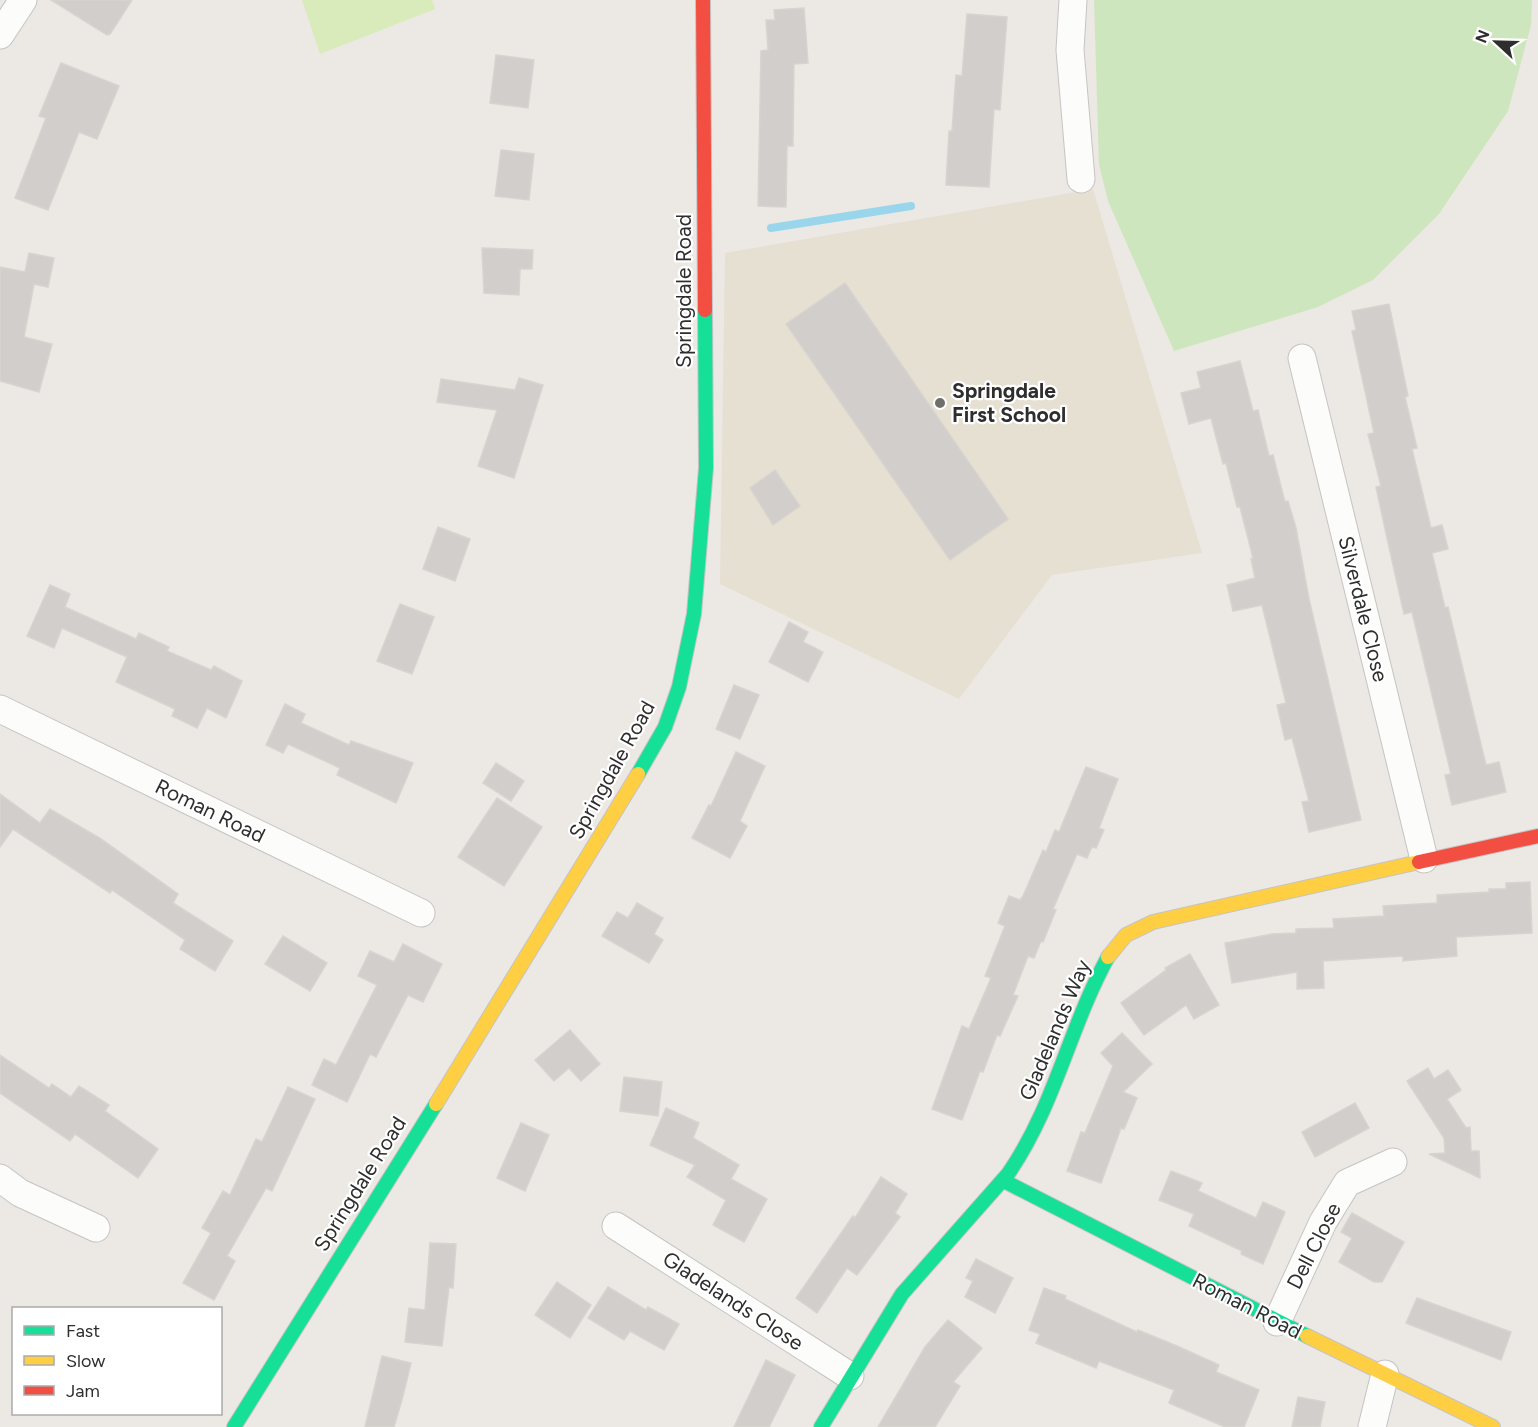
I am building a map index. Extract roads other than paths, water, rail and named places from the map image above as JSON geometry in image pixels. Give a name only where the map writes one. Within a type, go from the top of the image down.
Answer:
[{"type":"street","points":[[0,35],[23,0]]},
{"type":"street","name":"Springdale Road","points":[[234,1427],[535,946],[637,776],[664,727],[679,687],[694,614],[706,468],[703,0]]},
{"type":"street","points":[[1073,0],[1070,50],[1082,179]]},
{"type":"street","name":"Silverdale Close","points":[[1302,358],[1424,859]]},
{"type":"street","name":"Roman Road","points":[[0,709],[421,913]]},
{"type":"street","name":"Gladelands Way","points":[[821,1427],[902,1294],[992,1191],[1004,1181],[1028,1147],[1103,966],[1125,935],[1153,923],[1194,912],[1424,859],[1538,836]]},
{"type":"street","name":"Dell Close","points":[[1277,1322],[1323,1222],[1347,1183],[1393,1162]]},
{"type":"street","points":[[0,1178],[20,1193],[96,1228]]},
{"type":"street","name":"Roman Road","points":[[1004,1181],[1277,1322],[1492,1427]]},
{"type":"street","name":"Gladelands Close","points":[[616,1226],[850,1376]]},
{"type":"street","points":[[1372,1427],[1385,1374]]},
{"type":"waterway","points":[[771,228],[911,206]]},
{"type":"place","name":"Springdale First School","points":[[940,403]]}]
